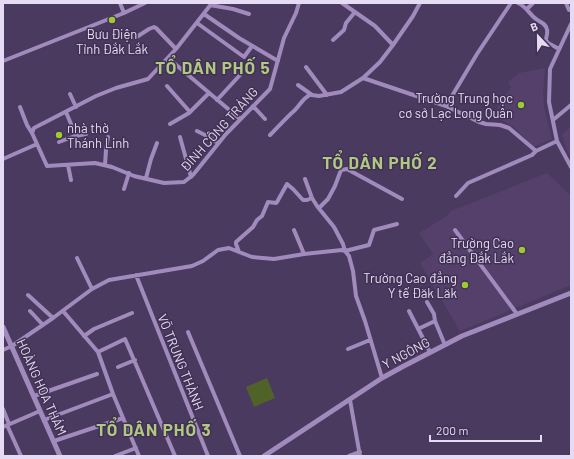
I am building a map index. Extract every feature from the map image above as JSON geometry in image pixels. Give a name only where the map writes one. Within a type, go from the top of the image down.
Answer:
[{"type":"street","points":[[120,3],[124,14]]},
{"type":"street","points":[[3,61],[124,14],[145,3]]},
{"type":"street","name":"ĐINH CÔNG TRÁNG","points":[[37,144],[47,166],[94,163],[164,183],[184,182],[194,175],[218,143],[270,89],[284,38],[299,3]]},
{"type":"street","points":[[342,3],[375,26],[394,44]]},
{"type":"street","points":[[298,85],[311,94],[319,96],[341,92],[364,78],[380,62],[394,44],[420,3]]},
{"type":"street","points":[[446,106],[477,54],[511,3]]},
{"type":"street","points":[[518,3],[545,25],[548,29],[546,40],[548,43],[559,49]]},
{"type":"street","points":[[527,9],[533,3]]},
{"type":"street","points":[[566,3],[569,10]]},
{"type":"street","points":[[32,134],[34,128],[96,96],[116,88],[148,79],[176,49],[211,4],[249,14]]},
{"type":"street","points":[[333,40],[344,30],[346,23],[355,12]]},
{"type":"street","points":[[204,14],[239,38],[278,61]]},
{"type":"street","points":[[196,23],[244,57],[252,46]]},
{"type":"street","points":[[571,24],[550,69],[549,102],[557,141],[571,167]]},
{"type":"street","points":[[135,38],[154,27],[176,49]]},
{"type":"street","points":[[168,58],[240,119]]},
{"type":"street","points":[[306,66],[327,95]]},
{"type":"street","points":[[217,100],[240,75]]},
{"type":"street","points":[[364,78],[446,106],[478,122],[486,124],[500,124],[509,128],[536,151]]},
{"type":"street","points":[[167,86],[190,112]]},
{"type":"street","points":[[170,124],[190,112],[209,93]]},
{"type":"street","points":[[70,94],[76,107]]},
{"type":"street","points":[[270,135],[304,98],[311,94]]},
{"type":"street","points":[[553,120],[571,105]]},
{"type":"street","points":[[253,106],[265,119]]},
{"type":"street","points":[[3,158],[37,144],[20,107]]},
{"type":"street","points":[[66,112],[76,136]]},
{"type":"street","points":[[197,131],[218,143]]},
{"type":"street","points":[[60,142],[86,134]]},
{"type":"street","points":[[105,165],[108,137]]},
{"type":"street","points":[[180,137],[191,177]]},
{"type":"street","points":[[456,196],[468,183],[532,155],[536,151],[557,141]]},
{"type":"street","points":[[146,178],[157,143]]},
{"type":"street","points":[[68,164],[71,180]]},
{"type":"street","points":[[318,208],[328,199],[341,170],[347,169],[402,199]]},
{"type":"street","points":[[124,189],[129,173]]},
{"type":"street","points":[[305,179],[312,198],[318,208],[334,227],[351,261],[356,296],[382,378]]},
{"type":"street","points":[[240,252],[236,244],[237,241],[253,227],[257,220],[262,216],[268,202],[278,202],[287,184],[303,200],[312,198]]},
{"type":"street","points":[[3,350],[12,346],[43,325],[92,289],[109,280],[192,266],[203,261],[218,250],[229,248],[252,257],[274,259],[339,250],[345,251],[369,245],[374,230],[397,224]]},
{"type":"street","points":[[294,230],[304,254]]},
{"type":"street","points":[[455,230],[517,314]]},
{"type":"street","points":[[77,258],[92,289]]},
{"type":"street","name":"VÕ TRUNG THÀNH","points":[[136,275],[208,456]]},
{"type":"street","name":"Y NGÔNG","points":[[264,456],[382,378],[430,352],[462,336],[571,293]]},
{"type":"street","points":[[28,295],[53,318]]},
{"type":"street","points":[[427,302],[434,314],[445,345]]},
{"type":"street","points":[[63,310],[98,352],[113,394],[139,456]]},
{"type":"street","points":[[30,311],[43,325]]},
{"type":"street","points":[[409,311],[430,352]]},
{"type":"street","points":[[84,336],[94,329],[132,313]]},
{"type":"street","points":[[418,329],[436,321]]},
{"type":"street","name":"HOÀNG HOA THÁM","points":[[3,327],[60,456]]},
{"type":"street","points":[[188,332],[240,456]]},
{"type":"street","points":[[98,352],[125,339],[176,456]]},
{"type":"street","points":[[348,349],[370,340]]},
{"type":"street","points":[[118,367],[135,360]]},
{"type":"street","points":[[34,396],[97,374]]},
{"type":"street","points":[[44,420],[113,394]]},
{"type":"street","points":[[349,456],[360,454],[350,400]]},
{"type":"street","points":[[3,409],[7,425],[21,456]]},
{"type":"street","points":[[7,425],[40,410]]},
{"type":"street","points":[[54,441],[123,418]]},
{"type":"street","points":[[115,456],[136,448]]},
{"type":"shaded area","name":"Trường Trung học cơ sở Lạc Long Quân","points":[[545,68],[543,92],[544,108],[552,139],[533,147],[513,126],[493,116],[511,87],[508,82],[519,73]]},
{"type":"shaded area","points":[[571,127],[571,157],[567,151],[562,134]]},
{"type":"shaded area","name":"Trường Cao đẳng Đắk Lắk","points":[[547,173],[571,196],[571,285],[460,331],[420,263],[433,254],[419,233],[447,216],[451,211]]},
{"type":"green space","points":[[267,378],[275,398],[254,407],[246,387]]},
{"type":"place","name":"Bưu Điện Tỉnh Đắk Lắk","points":[[112,20]]},
{"type":"place","name":"Trường Trung học cơ sở Lạc Long Quân","points":[[521,105]]},
{"type":"place","name":"nhà thờ Thánh Linh","points":[[59,135]]},
{"type":"place","name":"Trường Cao đẳng Đắk Lắk","points":[[522,250]]},
{"type":"place","name":"Trường Cao đẳng Y tế Đăk Lăk","points":[[465,285]]},
{"type":"district","name":"TỔ DÂN PHỐ 5","points":[[213,67]]},
{"type":"district","name":"TỔ DÂN PHỐ 2","points":[[380,162]]},
{"type":"district","name":"TỔ DÂN PHỐ 3","points":[[154,429]]}]
